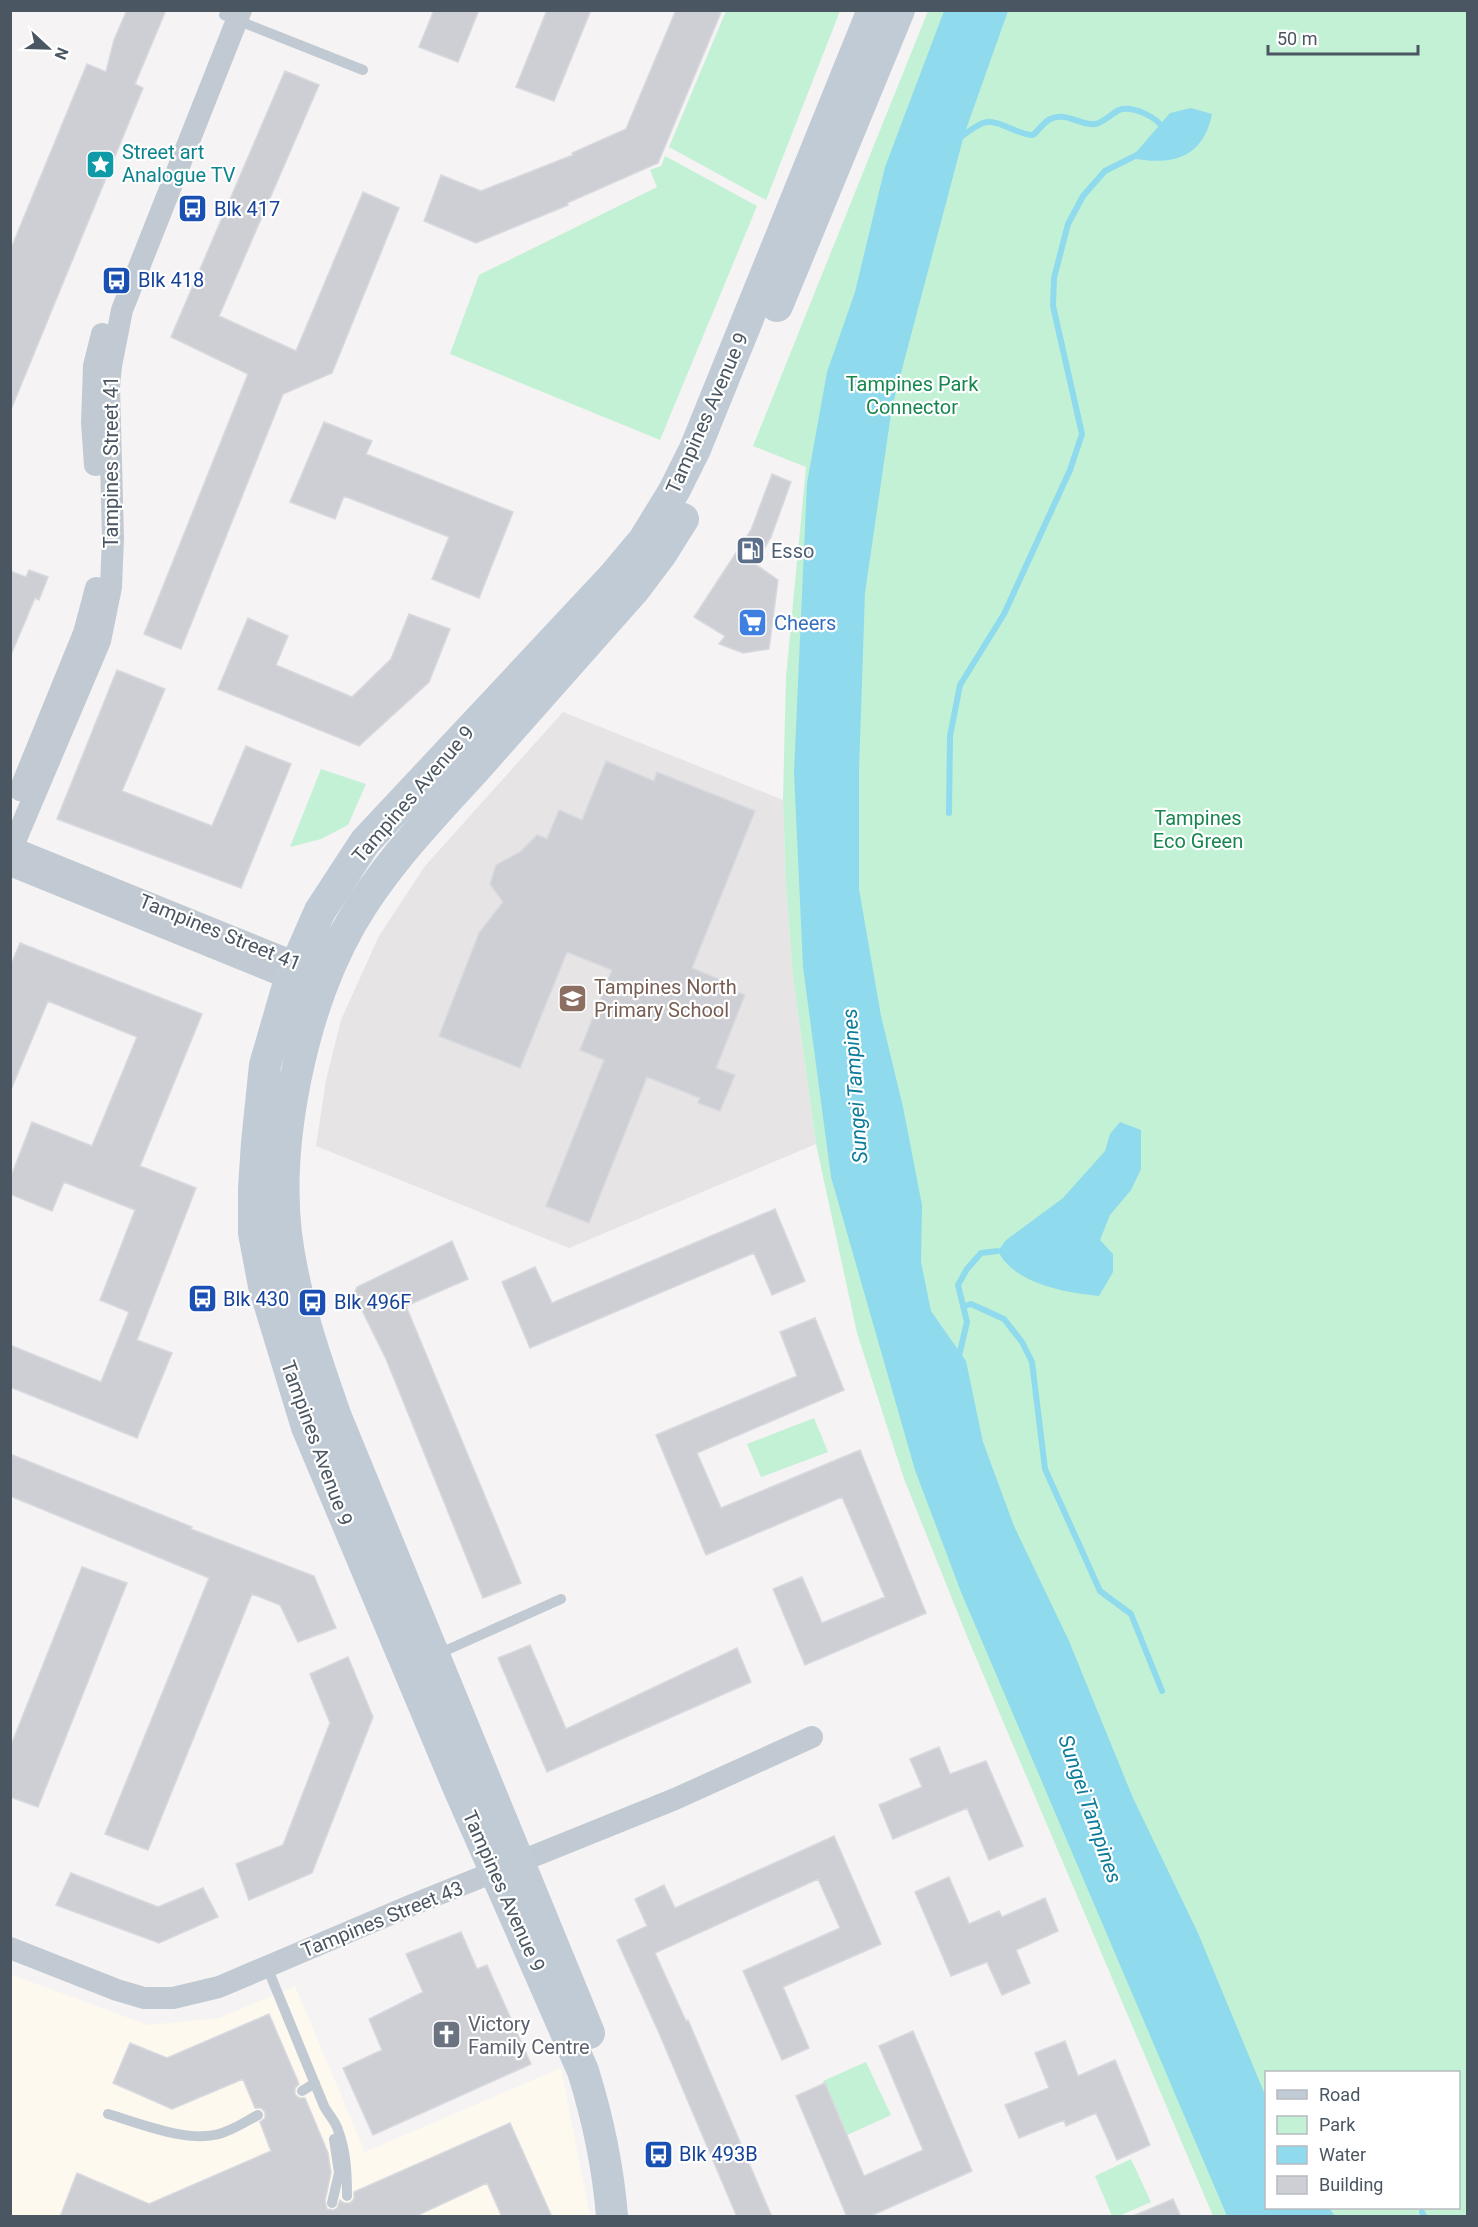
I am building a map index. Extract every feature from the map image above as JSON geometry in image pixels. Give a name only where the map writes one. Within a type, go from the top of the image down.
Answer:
[{"type":"main road","name":"Tampines Avenue 9","points":[[421,1662],[357,1551],[303,1417],[264,1286],[254,1233],[257,1143],[265,1065],[293,971],[320,911],[365,842],[613,577],[644,540],[668,501],[694,449],[873,10]]},
{"type":"main road","name":"Tampines Avenue 9","points":[[632,2217],[627,2157],[608,2080],[508,1867],[421,1662],[319,1370],[294,1279],[286,1233],[283,1191],[295,1075],[324,983],[350,925],[392,861],[633,591],[662,554],[694,501],[899,10]]},
{"type":"main road","name":"Tampines Avenue 9","points":[[508,1867],[583,2071],[608,2175],[612,2217]]},
{"type":"street","name":"Tampines Street 41","points":[[232,14],[122,310],[101,423],[106,537],[111,587],[100,641],[11,853],[324,983]]},
{"type":"street","name":"Tampines Street 41","points":[[10,814],[84,633],[97,585],[106,537]]},
{"type":"street","name":"Tampines Street 43","points":[[10,1948],[117,1990],[144,1998],[173,1998],[219,1987],[675,1799],[812,1737]]},
{"type":"lane","points":[[232,14],[363,70]]},
{"type":"lane","points":[[421,1662],[561,1599]]},
{"type":"lane","points":[[267,1967],[332,2121],[339,2173],[332,2203]]},
{"type":"lane","points":[[302,2091],[315,2083]]},
{"type":"lane","points":[[108,2114],[174,2133],[201,2136],[217,2135],[232,2130],[258,2115]]},
{"type":"lane","points":[[332,2121],[338,2127],[345,2156],[347,2196]]},
{"type":"shaded area","name":"Tampines North Primary School","points":[[563,712],[783,800],[793,977],[816,1144],[569,1248],[316,1146],[326,1080],[341,1020],[379,936],[425,866]]},
{"type":"shaded area","points":[[10,1974],[148,2025],[219,2018],[295,1986],[365,2152],[561,2068],[590,2216],[11,2216]]},
{"type":"green space","points":[[726,11],[840,11],[766,200],[669,147]]},
{"type":"green space","name":"Tampines Eco Green","points":[[928,11],[1467,11],[1467,2216],[1213,2216],[969,1641],[903,1476],[857,1333],[816,1144],[793,977],[783,800],[786,677],[806,467],[753,446]]},
{"type":"green space","points":[[665,156],[757,206],[660,440],[450,354],[479,275],[657,187],[650,170],[661,166]]},
{"type":"green space","points":[[321,769],[366,784],[348,825],[321,839],[290,847]]},
{"type":"green space","points":[[814,1418],[828,1452],[761,1477],[747,1444]]},
{"type":"green space","points":[[866,2062],[891,2115],[845,2136],[823,2081]]},
{"type":"green space","points":[[1131,2159],[1151,2202],[1119,2216],[1112,2216],[1095,2176]]},
{"type":"water","name":"Sungei Tampines","points":[[944,11],[1008,11],[964,135],[892,407],[865,593],[859,770],[859,889],[881,1016],[903,1107],[922,1205],[921,1262],[931,1311],[966,1361],[983,1442],[1014,1526],[1069,1641],[1133,1798],[1198,1933],[1265,2095],[1265,2209],[1330,2209],[1335,2216],[1227,2216],[961,1592],[915,1470],[831,1177],[803,967],[794,772],[807,483],[827,372],[855,292],[885,167]]},
{"type":"water","points":[[1191,108],[1212,114],[1208,129],[1193,150],[1183,156],[1159,161],[1131,158],[1170,113]]},
{"type":"water","points":[[1120,1122],[1141,1130],[1141,1169],[1131,1190],[1110,1215],[1100,1240],[1113,1254],[1113,1272],[1099,1296],[1042,1285],[1016,1272],[998,1251],[1006,1240],[1063,1198],[1105,1151],[1110,1134]]},
{"type":"building","points":[[127,10],[166,10],[135,84],[143,88],[10,412],[10,251],[87,64],[106,72],[114,40]]},
{"type":"building","points":[[434,10],[479,10],[458,62],[419,47]]},
{"type":"building","points":[[547,10],[591,10],[554,101],[516,87]]},
{"type":"building","points":[[676,10],[722,10],[658,163],[567,203],[568,205],[476,243],[424,221],[441,175],[481,191],[573,155],[572,153],[626,129]]},
{"type":"building","points":[[285,71],[319,85],[219,316],[296,351],[363,192],[399,208],[332,373],[283,394],[181,649],[144,634],[248,374],[171,337]]},
{"type":"building","points":[[324,422],[372,441],[366,454],[513,512],[479,598],[432,579],[449,537],[344,496],[335,519],[290,502]]},
{"type":"building","points":[[772,474],[791,482],[771,537],[755,564],[778,580],[769,649],[743,653],[719,644],[725,636],[694,617],[751,530]]},
{"type":"building","points":[[29,570],[48,577],[39,600],[35,598],[10,657],[10,571],[26,577]]},
{"type":"building","points":[[409,614],[450,629],[429,682],[359,746],[218,689],[248,618],[288,636],[276,665],[352,697],[391,659]]},
{"type":"building","points":[[117,670],[165,689],[122,791],[212,826],[246,746],[291,764],[241,888],[57,819]]},
{"type":"building","points":[[606,761],[654,781],[657,772],[755,811],[692,968],[723,981],[721,986],[745,995],[716,1068],[735,1075],[720,1111],[698,1103],[700,1098],[647,1077],[589,1223],[546,1206],[604,1060],[580,1050],[612,970],[567,952],[520,1068],[439,1036],[479,933],[503,902],[490,884],[496,865],[520,852],[537,835],[547,839],[559,810],[582,820]]},
{"type":"building","points":[[20,943],[202,1014],[140,1166],[196,1188],[137,1340],[172,1353],[137,1438],[10,1387],[10,1345],[101,1382],[129,1312],[100,1300],[135,1210],[64,1182],[52,1211],[10,1194],[10,1179],[32,1122],[92,1146],[137,1037],[48,1001],[10,1092],[10,967]]},
{"type":"building","points":[[775,1209],[805,1281],[772,1295],[754,1253],[530,1348],[502,1282],[535,1267],[552,1303]]},
{"type":"building","points":[[452,1241],[468,1279],[406,1306],[521,1583],[483,1598],[386,1359],[354,1294],[357,1287]]},
{"type":"building","points":[[815,1318],[844,1390],[697,1453],[721,1508],[860,1450],[926,1613],[805,1665],[773,1589],[802,1577],[822,1623],[885,1597],[842,1497],[706,1555],[656,1435],[797,1376],[780,1332]]},
{"type":"building","points":[[10,1454],[192,1527],[191,1529],[314,1576],[336,1628],[298,1642],[280,1605],[252,1594],[148,1850],[105,1834],[209,1578],[10,1496]]},
{"type":"building","points":[[82,1567],[127,1583],[38,1807],[10,1797],[10,1748]]},
{"type":"building","points":[[530,1645],[566,1729],[737,1648],[751,1682],[547,1772],[498,1658]]},
{"type":"building","points":[[348,1657],[373,1717],[312,1873],[249,1900],[236,1864],[283,1845],[330,1723],[310,1674]]},
{"type":"building","points":[[939,1747],[950,1774],[986,1761],[1023,1846],[989,1860],[967,1808],[893,1839],[879,1805],[922,1787],[910,1759]]},
{"type":"building","points":[[834,1836],[881,1944],[783,1987],[809,2048],[782,2060],[743,1971],[840,1928],[818,1879],[655,1953],[686,2021],[688,2020],[772,2217],[737,2217],[617,1940],[647,1926],[635,1899],[664,1885],[675,1908]]},
{"type":"building","points":[[71,1873],[158,1907],[203,1888],[218,1917],[159,1943],[56,1905]]},
{"type":"building","points":[[949,1877],[969,1924],[999,1911],[1002,1917],[1045,1898],[1058,1931],[1016,1950],[1030,1983],[1002,1995],[987,1962],[951,1976],[915,1892]]},
{"type":"building","name":"Victory Family Centre","points":[[461,1932],[477,1969],[487,1965],[531,2064],[373,2135],[343,2068],[382,2050],[369,2019],[423,1992],[406,1954]]},
{"type":"building","points":[[269,2014],[299,2084],[295,2088],[295,2094],[299,2098],[305,2098],[328,2153],[331,2173],[325,2201],[327,2209],[337,2208],[340,2200],[350,2203],[354,2199],[354,2192],[510,2123],[552,2217],[502,2217],[487,2183],[414,2217],[60,2217],[77,2173],[149,2204],[271,2151],[260,2122],[265,2118],[265,2112],[261,2108],[255,2108],[243,2079],[172,2109],[113,2083],[130,2043],[167,2058]]},
{"type":"building","points":[[913,2031],[972,2171],[868,2217],[847,2217],[796,2096],[825,2083],[864,2176],[923,2150],[879,2046]]},
{"type":"building","points":[[1065,2041],[1078,2076],[1115,2060],[1150,2145],[1117,2160],[1096,2113],[1066,2126],[1064,2120],[1019,2138],[1005,2105],[1049,2088],[1035,2053]]},
{"type":"building","points":[[1173,2199],[1181,2217],[1131,2217]]},
{"type":"waterway","points":[[958,139],[983,123],[995,123],[1033,135],[1048,120],[1056,117],[1095,124],[1124,109],[1144,113],[1156,120],[1164,129]]},
{"type":"waterway","points":[[949,813],[950,736],[960,685],[1004,614],[1070,470],[1082,434],[1053,306],[1054,278],[1068,224],[1083,196],[1105,171],[1137,155]]},
{"type":"waterway","points":[[958,1360],[967,1322],[958,1285],[967,1269],[981,1253],[998,1251]]},
{"type":"waterway","points":[[965,1306],[971,1304],[1004,1319],[1022,1342],[1032,1362],[1045,1469],[1100,1591],[1131,1614],[1162,1691]]},
{"type":"waterway","points":[[1422,2212],[1424,2216]]},
{"type":"place","name":"Street art Analogue TV","points":[[101,164]]},
{"type":"place","name":"Blk 417","points":[[193,209]]},
{"type":"place","name":"Blk 418","points":[[117,280]]},
{"type":"place","name":"Esso","points":[[750,551]]},
{"type":"place","name":"Cheers","points":[[753,623]]},
{"type":"place","name":"Tampines North Primary School","points":[[573,998]]},
{"type":"place","name":"Blk 430","points":[[202,1299]]},
{"type":"place","name":"Blk 496F","points":[[313,1302]]},
{"type":"place","name":"Victory Family Centre","points":[[447,2035]]},
{"type":"place","name":"Blk 493B","points":[[658,2154]]},
{"type":"park label","name":"Tampines Park Connector","points":[[912,396]]}]
